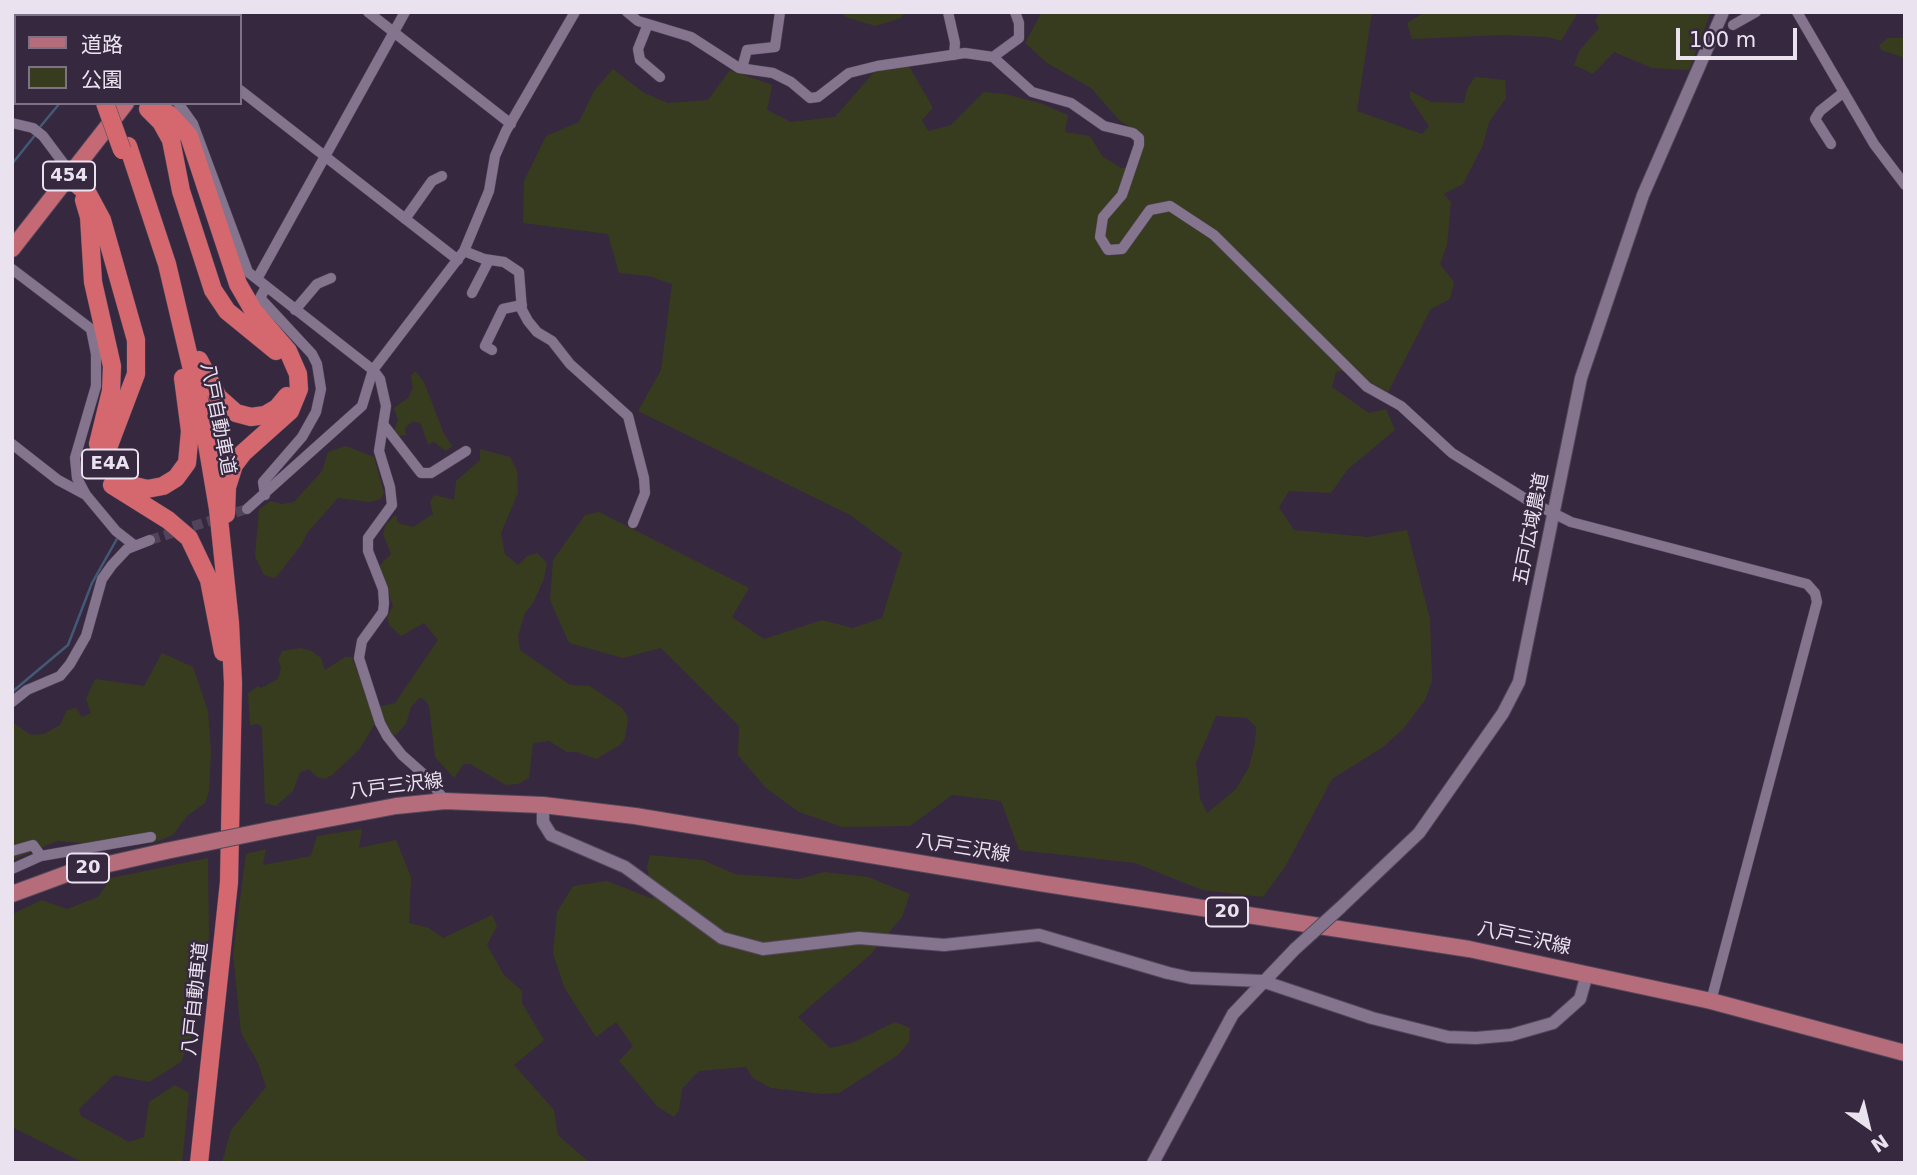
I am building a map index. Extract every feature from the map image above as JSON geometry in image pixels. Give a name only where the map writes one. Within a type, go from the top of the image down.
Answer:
[{"type":"highway","name":"八戸自動車道","points":[[106,105],[125,148]]},
{"type":"highway","name":"八戸自動車道","points":[[112,105],[162,259],[201,408],[218,509],[230,623],[229,882],[200,1163]]},
{"type":"highway","name":"454","points":[[12,249],[124,105]]},
{"type":"highway","name":"E4A","points":[[145,105],[171,140],[181,191],[213,290],[233,316],[274,350],[288,370],[289,391],[277,408],[265,415],[251,417],[236,413],[218,397],[202,368],[162,259]]},
{"type":"highway","name":"E4A","points":[[154,105],[170,115],[189,136],[238,284],[253,310],[288,351],[300,381],[290,411],[243,453],[229,479],[226,513],[230,623]]},
{"type":"highway","name":"E4A","points":[[69,177],[88,194],[102,219],[137,351],[133,386],[109,442],[109,461],[121,480],[133,487],[148,489],[163,486],[176,478],[187,463],[190,445],[187,397],[162,259]]},
{"type":"highway","name":"E4A","points":[[69,177],[88,210],[93,282],[112,366],[111,391],[98,446],[100,468],[114,488],[168,520],[193,545],[209,580],[226,667]]},
{"type":"highway","name":"八戸自動車道","points":[[162,259],[197,419],[218,565],[231,754]]},
{"type":"main road","name":"八戸三沢線","points":[[12,894],[69,873],[166,850],[396,806],[445,801],[543,805],[635,816],[1046,884],[1469,949],[1711,1002],[1905,1052]]},
{"type":"street","points":[[368,12],[511,124]]},
{"type":"street","points":[[257,279],[405,12]]},
{"type":"street","points":[[247,509],[362,406],[373,370],[461,255],[489,191],[495,156],[575,12]]},
{"type":"street","points":[[627,12],[648,24],[691,37],[742,68],[774,73],[791,82],[810,98],[818,97],[849,73],[909,59],[954,55],[993,57],[1032,92],[1072,103],[1104,126],[1133,133],[1139,138],[1122,195],[1103,217],[1100,237],[1108,250],[1122,249],[1150,210],[1170,206],[1214,235],[1367,387],[1401,406],[1452,453],[1554,516],[1807,584],[1815,593],[1817,603],[1711,1002]]},
{"type":"street","points":[[742,68],[747,51],[775,47],[780,12]]},
{"type":"street","points":[[948,12],[955,43],[954,55]]},
{"type":"street","points":[[993,57],[1019,38],[1019,23],[1015,12]]},
{"type":"street","name":"五戸広域農道","points":[[1153,1163],[1233,1014],[1262,981],[1419,833],[1512,698],[1524,666],[1581,378],[1643,195],[1723,12]]},
{"type":"street","points":[[1732,24],[1756,12]]},
{"type":"street","points":[[1797,12],[1874,144],[1905,185]]},
{"type":"street","points":[[648,24],[638,49],[640,60],[660,77]]},
{"type":"street","points":[[242,92],[405,219],[461,255],[503,262],[519,272],[522,305],[528,321],[537,332],[552,341],[570,364],[628,415],[644,478],[645,493],[633,523]]},
{"type":"street","points":[[1831,144],[1815,119],[1820,111],[1844,92]]},
{"type":"street","points":[[179,105],[193,124],[248,272],[373,370],[384,395],[379,451],[392,494],[392,505],[371,530],[368,551],[383,589],[384,603],[383,612],[362,641],[359,659],[380,723],[387,736],[402,755],[429,778],[445,801]]},
{"type":"street","points":[[12,123],[33,128],[43,136],[64,164],[69,177]]},
{"type":"street","points":[[405,219],[432,181],[442,176]]},
{"type":"street","points":[[472,293],[489,260]]},
{"type":"street","points":[[12,269],[91,329],[96,354],[96,386],[75,458],[77,478],[86,495],[116,531],[134,545]]},
{"type":"street","points":[[295,310],[317,284],[331,278]]},
{"type":"street","points":[[265,495],[263,482],[302,437],[316,412],[321,389],[317,364],[312,354],[260,298],[266,287]]},
{"type":"street","points":[[492,350],[485,346],[503,309],[522,305]]},
{"type":"street","points":[[383,424],[421,473],[431,474],[466,451]]},
{"type":"street","points":[[12,444],[58,480],[86,495]]},
{"type":"street","points":[[12,702],[27,690],[60,676],[86,636],[102,579],[119,556],[134,545],[150,540]]},
{"type":"street","points":[[543,805],[543,822],[551,835],[625,867],[722,938],[763,949],[859,938],[944,945],[1039,935],[1168,973],[1191,978],[1262,981],[1372,1018],[1448,1037],[1476,1038],[1511,1035],[1553,1023],[1580,999],[1587,974]]},
{"type":"street","points":[[12,869],[41,856],[151,837]]},
{"type":"street","points":[[12,851],[33,845],[41,856]]},
{"type":"green space","points":[[841,12],[904,12],[901,18],[875,26],[846,17]]},
{"type":"green space","points":[[1042,12],[1372,12],[1357,111],[1422,134],[1429,126],[1410,98],[1410,91],[1431,102],[1464,103],[1467,89],[1475,77],[1505,80],[1506,98],[1489,122],[1483,145],[1463,184],[1444,194],[1451,202],[1447,245],[1440,264],[1454,282],[1450,299],[1431,309],[1388,392],[1346,370],[1336,372],[1332,387],[1369,413],[1386,409],[1395,430],[1348,469],[1331,493],[1289,491],[1279,507],[1294,530],[1368,537],[1407,530],[1430,619],[1432,681],[1425,700],[1403,729],[1383,747],[1332,779],[1285,867],[1263,897],[1202,890],[1135,863],[1019,850],[1001,801],[952,795],[910,826],[842,827],[799,812],[766,788],[738,755],[739,726],[661,648],[623,658],[569,643],[550,600],[553,560],[585,515],[599,512],[749,588],[732,617],[764,639],[822,620],[853,628],[882,618],[902,553],[850,515],[638,411],[661,370],[672,284],[649,276],[619,273],[608,234],[523,223],[524,181],[546,136],[579,122],[594,91],[613,69],[644,93],[668,103],[708,100],[730,70],[772,85],[767,110],[791,122],[835,117],[874,72],[909,66],[933,108],[922,120],[928,131],[951,125],[984,92],[1005,94],[1040,103],[1068,115],[1065,132],[1090,136],[1102,156],[1121,168],[1129,167],[1139,155],[1145,137],[1119,120],[1091,88],[1047,63],[1025,43]],"holes":[[[1216,716],[1247,718],[1256,727],[1249,767],[1236,789],[1207,813],[1200,798],[1196,763]]]},
{"type":"green space","points":[[1425,12],[1577,14],[1561,41],[1548,37],[1503,35],[1412,39],[1407,23]]},
{"type":"green space","points":[[1600,12],[1711,12],[1689,70],[1652,68],[1614,52],[1593,74],[1574,65],[1580,50],[1599,28],[1595,21]]},
{"type":"green space","points":[[1888,38],[1905,38],[1905,58],[1881,50],[1879,45]]},
{"type":"green space","points":[[415,371],[424,382],[444,434],[452,446],[446,451],[434,442],[428,444],[421,424],[413,421],[405,428],[406,435],[397,436],[394,431],[398,420],[394,408],[408,398],[413,388],[411,376]]},
{"type":"green space","points":[[346,446],[374,457],[384,493],[381,499],[369,502],[338,498],[307,533],[302,544],[277,576],[273,578],[264,575],[255,556],[259,509],[271,501],[282,504],[294,502],[322,471],[328,452]]},
{"type":"green space","points":[[480,449],[510,457],[517,471],[518,493],[501,533],[505,554],[518,565],[527,556],[537,553],[547,563],[544,579],[533,603],[525,613],[518,636],[520,650],[570,685],[590,686],[622,708],[628,717],[625,738],[620,745],[596,759],[577,752],[567,752],[549,741],[533,743],[529,778],[518,784],[506,785],[470,764],[464,764],[454,778],[435,757],[429,706],[424,699],[419,698],[411,707],[406,724],[396,735],[390,734],[378,707],[395,703],[438,640],[424,623],[401,636],[389,625],[387,617],[393,606],[379,566],[391,554],[383,534],[386,524],[396,515],[398,523],[413,527],[433,514],[430,502],[434,495],[454,500],[456,481],[480,460]]},
{"type":"green space","points":[[301,648],[312,651],[321,658],[325,670],[345,657],[352,657],[376,722],[359,750],[332,775],[324,779],[317,777],[309,769],[300,772],[293,791],[276,806],[265,803],[262,728],[259,724],[250,725],[248,693],[258,686],[261,688],[278,679],[281,668],[278,660],[282,651]]},
{"type":"green space","points":[[162,653],[193,667],[208,711],[211,753],[209,791],[205,803],[187,816],[173,835],[151,844],[147,834],[85,843],[57,841],[12,860],[12,725],[15,724],[31,735],[44,734],[60,725],[67,710],[76,708],[82,717],[91,713],[86,699],[95,679],[144,686]]},
{"type":"green space","points":[[362,829],[359,848],[396,840],[411,877],[409,923],[429,928],[443,938],[492,915],[497,926],[487,945],[504,975],[522,991],[522,1003],[544,1040],[514,1065],[554,1110],[558,1135],[590,1163],[222,1163],[231,1130],[266,1087],[258,1063],[241,1033],[233,954],[246,854],[266,849],[263,865],[311,856],[317,836]]},
{"type":"green space","points":[[650,855],[703,860],[735,874],[799,879],[824,872],[868,877],[910,894],[902,917],[870,955],[798,1017],[830,1048],[852,1043],[895,1022],[910,1028],[909,1042],[898,1055],[839,1093],[822,1094],[771,1088],[753,1078],[746,1067],[699,1071],[682,1089],[679,1110],[674,1117],[658,1107],[619,1061],[633,1046],[616,1022],[596,1037],[564,987],[553,953],[557,912],[573,886],[607,881],[653,899],[647,867]]},
{"type":"green space","points":[[208,858],[209,937],[196,1026],[181,1062],[149,1082],[114,1075],[79,1109],[81,1116],[129,1142],[144,1137],[149,1102],[175,1085],[189,1093],[182,1163],[84,1163],[12,1127],[12,914],[42,900],[67,909],[98,897],[111,878]]},
{"type":"waterway","points":[[40,127],[58,105]]},
{"type":"waterway","points":[[12,164],[36,134]]},
{"type":"waterway","points":[[12,692],[68,645],[92,583],[118,537]]},
{"type":"tunnel","points":[[150,540],[247,509]]}]
